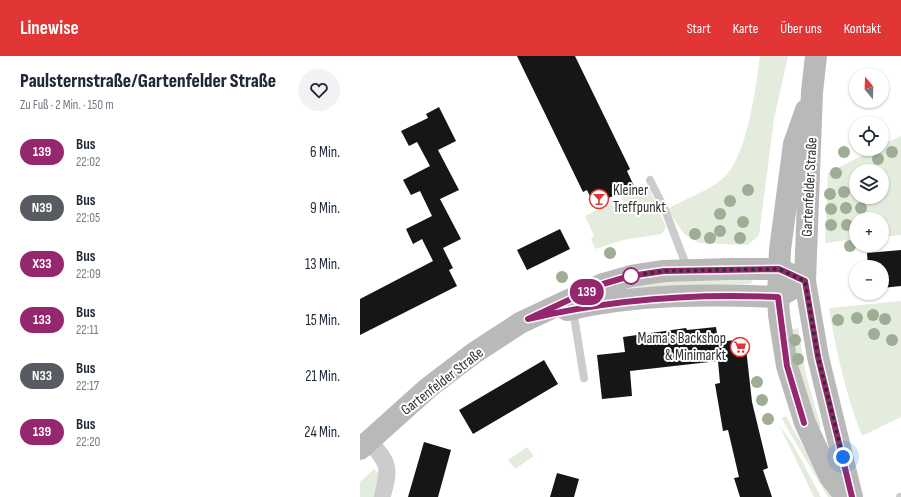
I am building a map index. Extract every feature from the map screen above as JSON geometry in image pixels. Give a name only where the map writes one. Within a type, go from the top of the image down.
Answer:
[{"type":"main road","name":"Gartenfelder Straße","points":[[365,445],[447,373],[495,339],[528,319],[603,284],[630,276],[657,272],[779,269],[805,281],[812,92],[816,56]]},
{"type":"main road","name":"Gartenfelder Straße","points":[[528,319],[614,302],[664,298],[778,297],[779,269],[794,144],[812,92]]},
{"type":"main road","points":[[846,497],[830,477],[804,423],[787,366],[778,297],[805,281],[818,357],[852,497]]},
{"type":"street","points":[[365,445],[380,453],[388,474],[382,497]]},
{"type":"lane","points":[[650,180],[666,210],[688,271]]},
{"type":"lane","points":[[573,309],[584,378]]},
{"type":"green space","points":[[760,56],[788,56],[774,119],[759,235],[748,245],[699,243],[684,234],[667,209],[709,188],[721,180],[730,170],[738,157],[744,141],[753,104]]},
{"type":"green space","points":[[901,136],[901,235],[889,236],[889,212],[849,212],[849,240],[825,243],[828,173],[861,156],[889,156],[889,142]]},
{"type":"green space","points":[[648,186],[666,227],[662,234],[623,240],[595,249],[591,239],[594,236],[585,216],[611,203],[614,208],[624,202],[622,198]]},
{"type":"green space","points":[[753,275],[751,284],[619,291],[636,282]]},
{"type":"green space","points":[[901,301],[901,417],[862,436],[842,373],[829,308]]},
{"type":"green space","points":[[798,328],[806,375],[821,427],[816,429],[805,398],[789,330]]},
{"type":"green space","points":[[786,416],[832,497],[828,497],[787,428],[782,418]]},
{"type":"green space","points":[[779,425],[794,446],[821,497],[814,497]]},
{"type":"green space","points":[[527,447],[534,456],[515,469],[508,460]]},
{"type":"green space","points":[[374,469],[379,474],[373,497],[360,497],[360,482]]},
{"type":"building","points":[[517,56],[575,56],[630,169],[627,171],[634,186],[594,205],[587,190],[583,192]]},
{"type":"building","points":[[439,107],[456,141],[438,150],[459,190],[440,199],[461,239],[443,248],[453,268],[449,270],[457,286],[360,335],[360,299],[433,261],[422,239],[413,244],[406,229],[432,216],[420,191],[411,195],[403,180],[430,166],[417,142],[409,146],[401,131],[428,118],[426,114]]},
{"type":"building","points":[[560,229],[570,249],[527,270],[517,250]]},
{"type":"building","points":[[901,250],[901,286],[889,287],[889,260],[868,260],[867,253]]},
{"type":"building","points":[[716,327],[718,342],[745,339],[752,402],[768,468],[763,470],[772,497],[740,497],[734,478],[739,477],[728,430],[723,431],[715,384],[720,383],[718,361],[630,371],[632,396],[602,399],[597,355],[625,352],[623,337],[686,328],[687,330]]},
{"type":"building","points":[[544,360],[558,384],[473,434],[459,410]]},
{"type":"building","points":[[424,442],[451,450],[438,497],[408,497]]},
{"type":"building","points":[[557,473],[579,479],[574,497],[550,497]]},
{"type":"bus line","name":"139","points":[[804,423],[787,366],[779,315],[778,297],[707,296],[625,301],[586,306],[528,319],[603,284],[630,276],[664,271],[779,269],[805,281],[818,357],[834,417],[852,497]]},
{"type":"place","name":"Kleiner Treffpunkt","points":[[599,199]]},
{"type":"place","name":"Mama's Backshop & Minimarkt","points":[[740,347]]},
{"type":"route","points":[[631,276],[664,271],[779,269],[805,281],[818,357],[843,457]]}]
